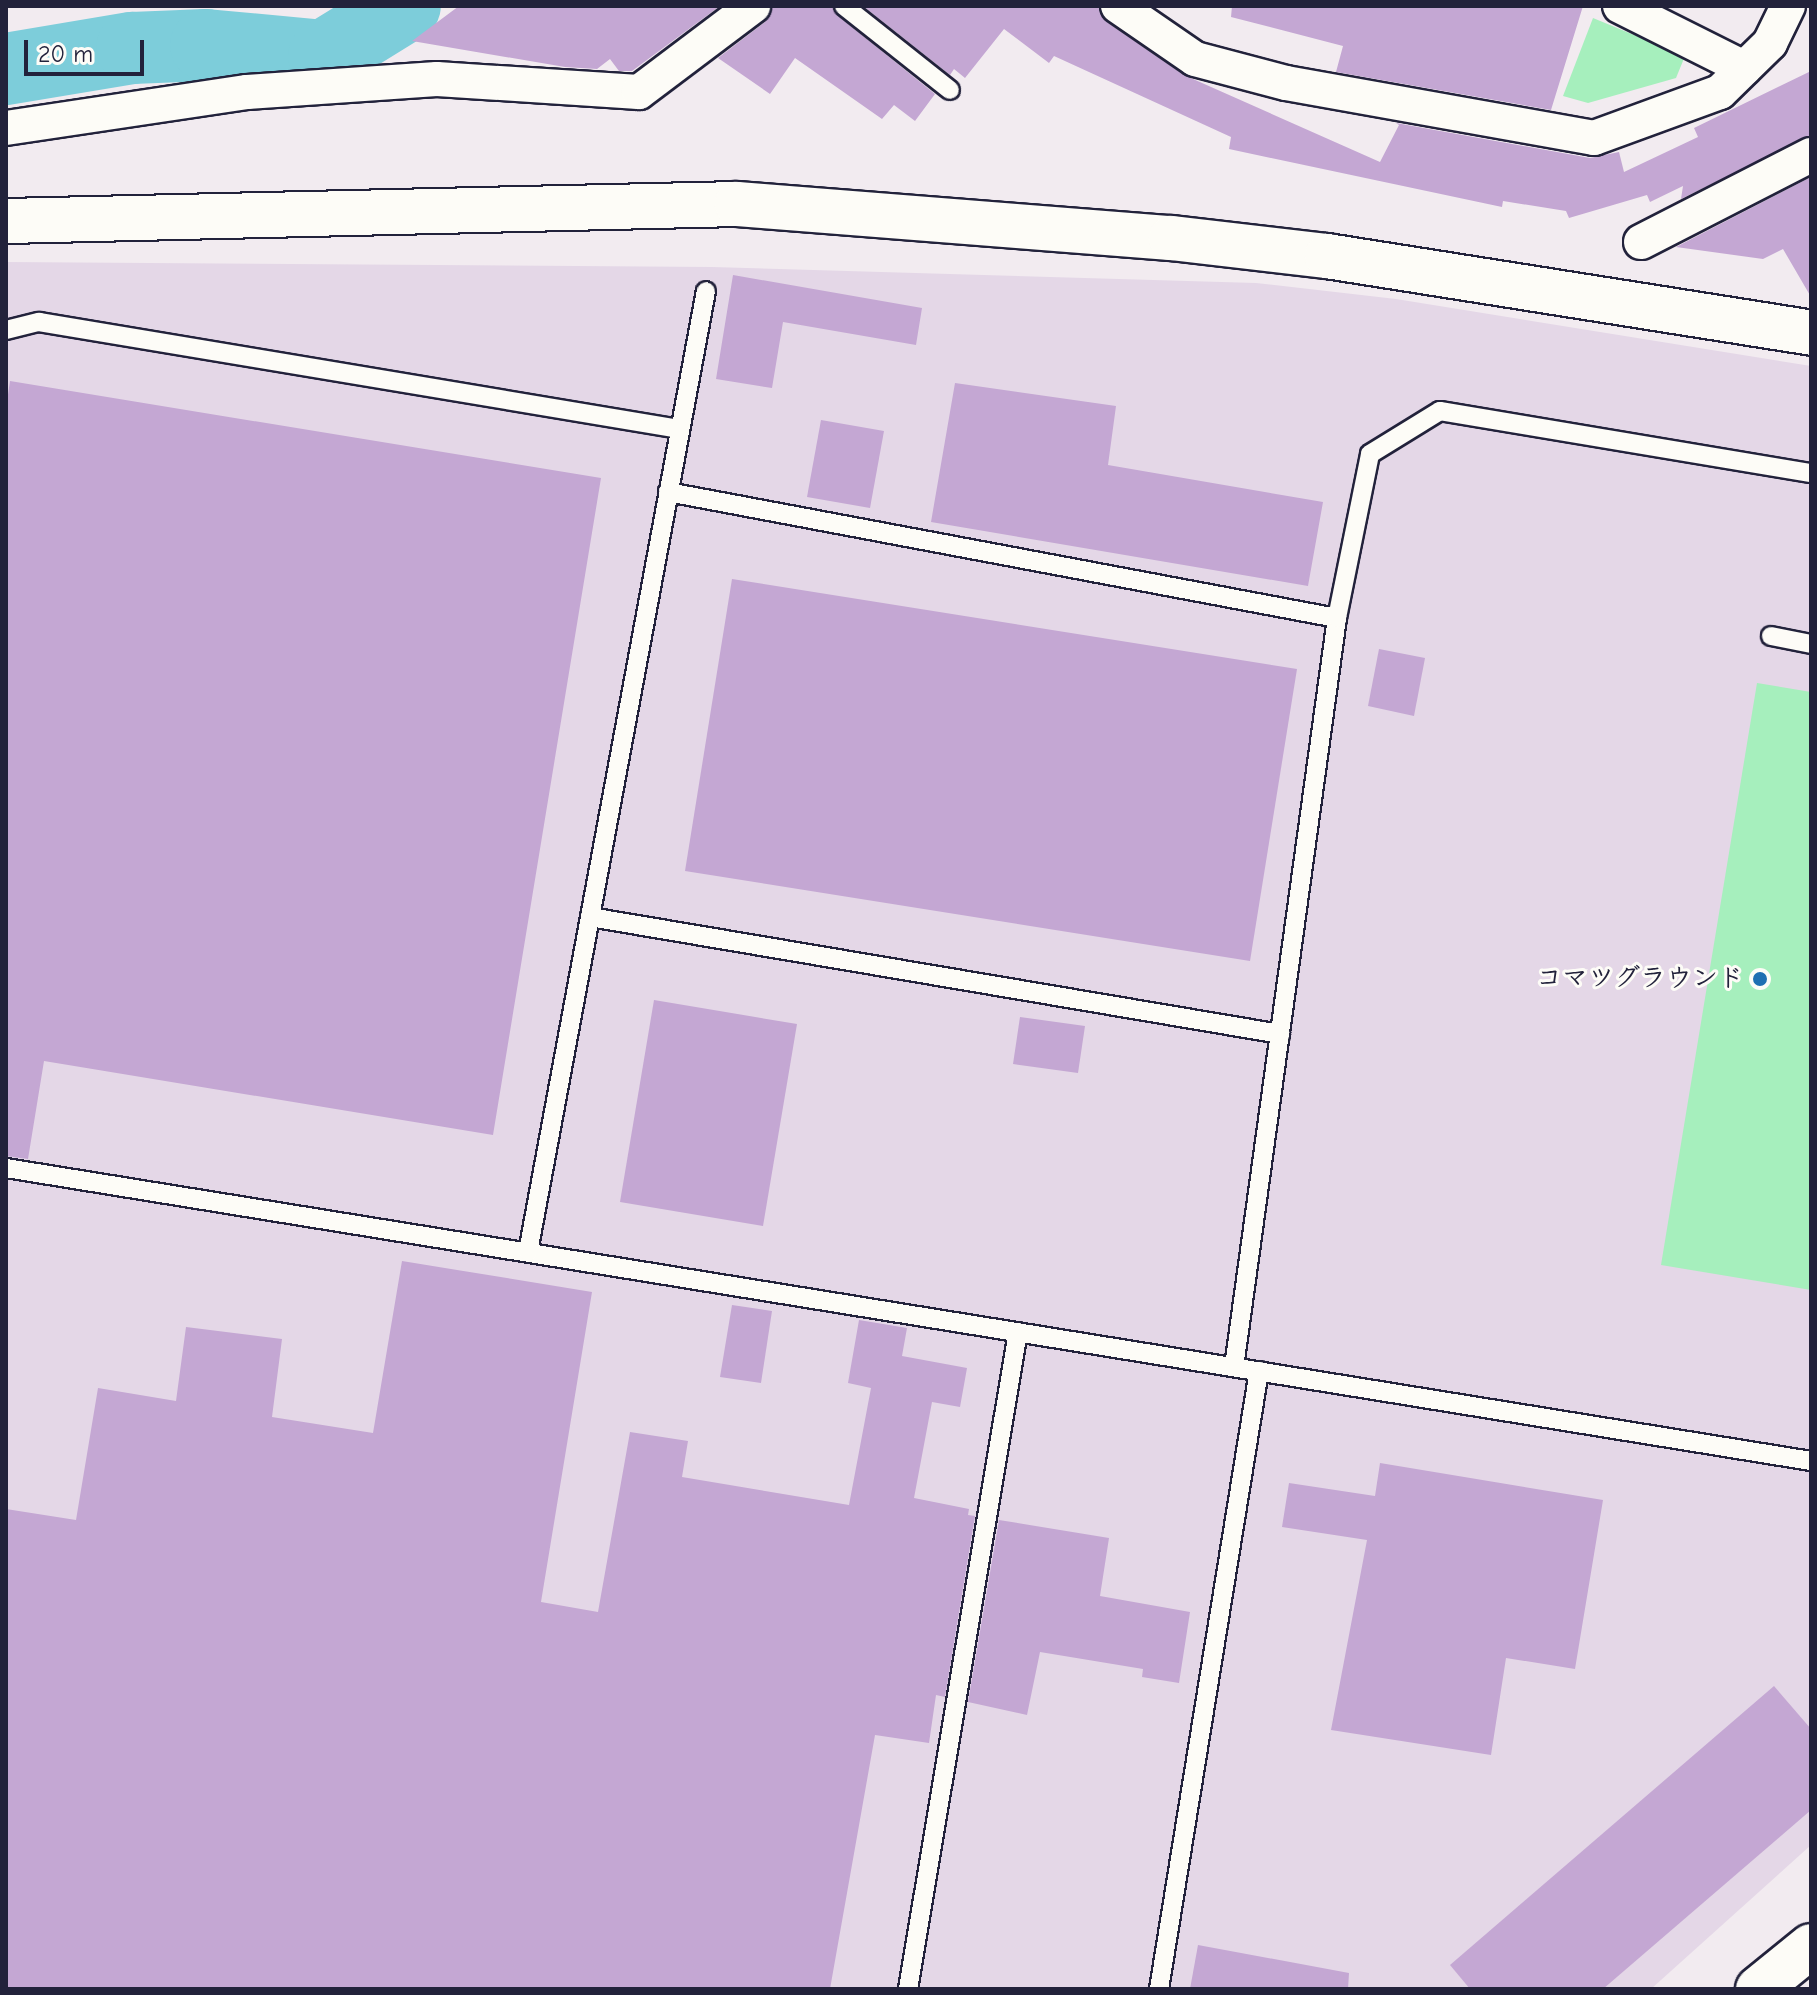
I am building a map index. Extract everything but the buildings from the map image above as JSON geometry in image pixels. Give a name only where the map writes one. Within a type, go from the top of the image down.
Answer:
[{"type":"street","points":[[6,128],[247,92],[437,79],[639,92],[753,6]]},
{"type":"street","points":[[1118,6],[1195,59],[1286,83],[1594,138],[1720,92],[1770,43],[1788,6]]},
{"type":"street","points":[[1620,6],[1744,68]]},
{"type":"street","points":[[1641,242],[1811,155]]},
{"type":"street","points":[[6,221],[737,204],[1171,238],[1311,254],[1811,333]]},
{"type":"street","points":[[1758,1989],[1806,1957]]},
{"type":"lane","points":[[844,6],[950,90]]},
{"type":"lane","points":[[528,1252],[706,291]]},
{"type":"lane","points":[[6,330],[39,322],[680,429]]},
{"type":"lane","points":[[1234,1367],[1337,618],[1370,454],[1440,411],[1811,473]]},
{"type":"lane","points":[[668,492],[1337,618]]},
{"type":"lane","points":[[1771,636],[1811,644]]},
{"type":"lane","points":[[590,917],[1280,1034]]},
{"type":"lane","points":[[6,1168],[1811,1461]]},
{"type":"lane","points":[[908,1989],[1018,1332]]},
{"type":"lane","points":[[1159,1989],[1259,1371]]},
{"type":"shaded area","points":[[6,262],[712,267],[1256,283],[1396,299],[1811,366],[1811,1845],[1651,1989],[6,1989]]},
{"type":"green space","points":[[1593,18],[1685,56],[1676,78],[1588,103],[1563,96]]},
{"type":"green space","name":"コマツグラウンド","points":[[1757,683],[1811,692],[1811,1290],[1661,1265]]},
{"type":"waterway","points":[[6,69],[132,48],[206,45],[324,56],[405,6]]},
{"type":"place","name":"コマツグラウンド","points":[[1760,979]]}]
